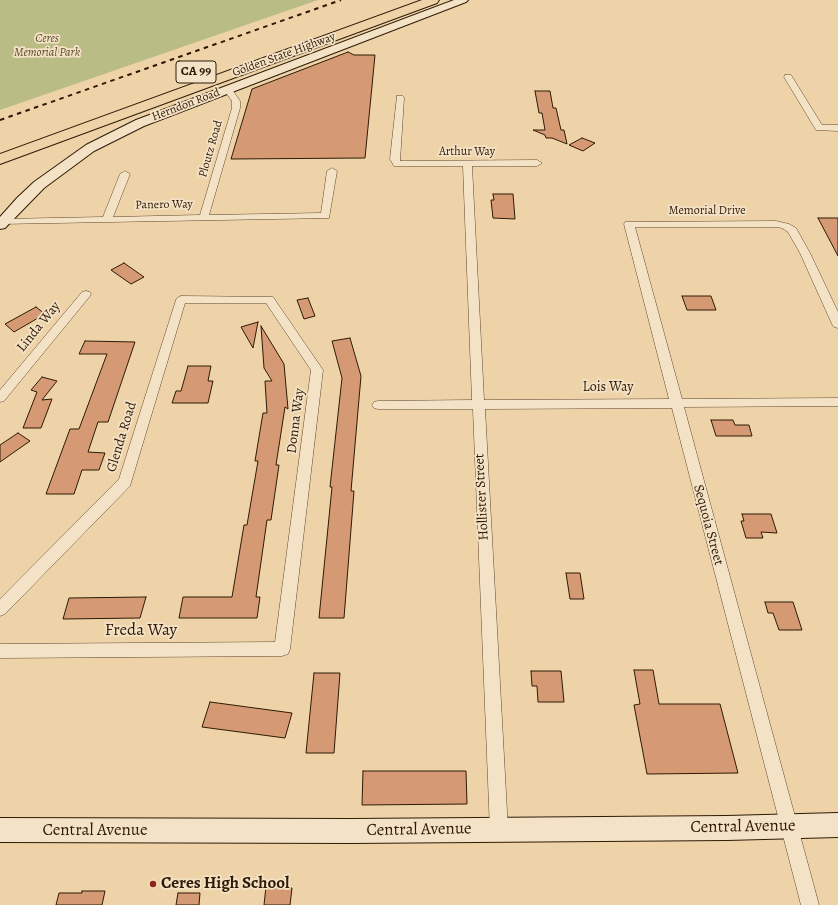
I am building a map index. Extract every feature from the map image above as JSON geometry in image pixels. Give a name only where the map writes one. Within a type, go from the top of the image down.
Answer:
[{"type":"highway","name":"Golden State Highway","points":[[0,159],[433,0]]},
{"type":"highway","points":[[0,167],[125,113]]},
{"type":"street","name":"Herndon Road","points":[[2,224],[39,185],[66,164],[90,148],[140,123],[463,0]]},
{"type":"street","points":[[788,77],[819,128],[838,128]]},
{"type":"street","name":"Ploutz Road","points":[[204,217],[236,108],[236,101],[228,90]]},
{"type":"street","name":"Arthur Way","points":[[400,98],[395,159],[397,164],[537,163]]},
{"type":"street","name":"Hollister Street","points":[[467,164],[499,830]]},
{"type":"street","name":"Panero Way","points":[[2,224],[107,219],[326,216],[332,170]]},
{"type":"street","points":[[107,219],[125,174]]},
{"type":"street","name":"Memorial Drive","points":[[630,224],[776,224],[785,226],[792,230],[805,253],[838,324]]},
{"type":"street","name":"Sequoia Street","points":[[630,224],[676,403],[810,905]]},
{"type":"street","name":"Linda Way","points":[[0,398],[86,294]]},
{"type":"street","name":"Donna Way","points":[[181,300],[269,299],[317,370],[282,649]]},
{"type":"street","name":"Glenda Road","points":[[0,609],[126,482],[181,300]]},
{"type":"street","name":"Lois Way","points":[[378,405],[838,402]]},
{"type":"street","name":"Freda Way","points":[[0,651],[282,649]]},
{"type":"street","name":"Central Avenue","points":[[0,830],[499,830],[727,828],[788,825],[838,825]]},
{"type":"green space","name":"Ceres Memorial Park","points":[[0,0],[318,0],[0,110]]},
{"type":"building","points":[[348,52],[354,55],[375,55],[365,158],[231,159],[252,89]]},
{"type":"building","points":[[535,91],[550,91],[553,108],[556,108],[561,130],[564,130],[567,144],[552,138],[546,138],[545,135],[533,130],[545,130],[542,113],[539,113]]},
{"type":"building","points":[[582,138],[595,143],[583,151],[569,145]]},
{"type":"building","points":[[493,194],[513,194],[515,219],[493,218],[491,200],[494,200]]},
{"type":"building","points":[[818,218],[838,218],[838,256]]},
{"type":"building","points":[[124,263],[144,277],[131,284],[111,270]]},
{"type":"building","points":[[682,296],[711,296],[716,310],[687,310]]},
{"type":"building","points":[[308,298],[315,316],[304,319],[297,300]]},
{"type":"building","points":[[36,307],[45,314],[14,332],[5,324]]},
{"type":"building","points":[[258,322],[253,348],[241,327]]},
{"type":"building","points":[[261,326],[284,364],[288,409],[285,407],[276,465],[279,465],[271,520],[267,520],[256,597],[260,597],[257,618],[179,618],[183,597],[232,597],[244,525],[247,525],[258,461],[255,461],[263,413],[267,413],[265,381],[272,381],[264,368]]},
{"type":"building","points":[[350,338],[361,376],[351,491],[354,491],[344,618],[319,618],[332,487],[330,487],[342,378],[332,341]]},
{"type":"building","points":[[85,341],[135,342],[108,422],[98,422],[88,452],[105,453],[99,470],[82,470],[74,494],[46,494],[70,429],[79,429],[107,354],[79,354]]},
{"type":"building","points":[[188,366],[211,366],[208,381],[213,381],[208,403],[172,403],[176,391],[181,391]]},
{"type":"building","points":[[42,377],[57,381],[42,400],[52,399],[41,428],[23,428],[37,392],[31,390]]},
{"type":"building","points":[[711,420],[733,420],[735,425],[749,425],[752,436],[716,436]]},
{"type":"building","points":[[18,433],[30,441],[0,462],[0,445]]},
{"type":"building","points":[[742,514],[771,514],[777,533],[761,532],[763,538],[746,538],[741,521],[744,521]]},
{"type":"building","points":[[566,573],[580,573],[584,599],[570,599]]},
{"type":"building","points":[[146,597],[140,618],[63,619],[69,598]]},
{"type":"building","points":[[765,602],[793,602],[802,630],[779,630],[773,613],[768,613]]},
{"type":"building","points":[[634,670],[653,670],[659,704],[720,704],[738,773],[647,774],[634,705],[640,704]]},
{"type":"building","points":[[531,671],[561,671],[564,702],[538,702],[537,686],[532,686]]},
{"type":"building","points":[[314,673],[340,673],[334,753],[306,753]]},
{"type":"building","points":[[210,702],[292,713],[285,738],[202,727]]},
{"type":"building","points":[[363,771],[466,771],[467,804],[362,805]]},
{"type":"building","points":[[266,887],[292,888],[290,905],[264,905]]},
{"type":"building","points":[[82,891],[105,891],[102,905],[56,905],[59,893],[82,893]]},
{"type":"building","points":[[178,893],[200,893],[199,905],[176,905]]},
{"type":"railway","points":[[0,120],[341,0]]},
{"type":"place","name":"Ceres High School","points":[[153,884]]}]
